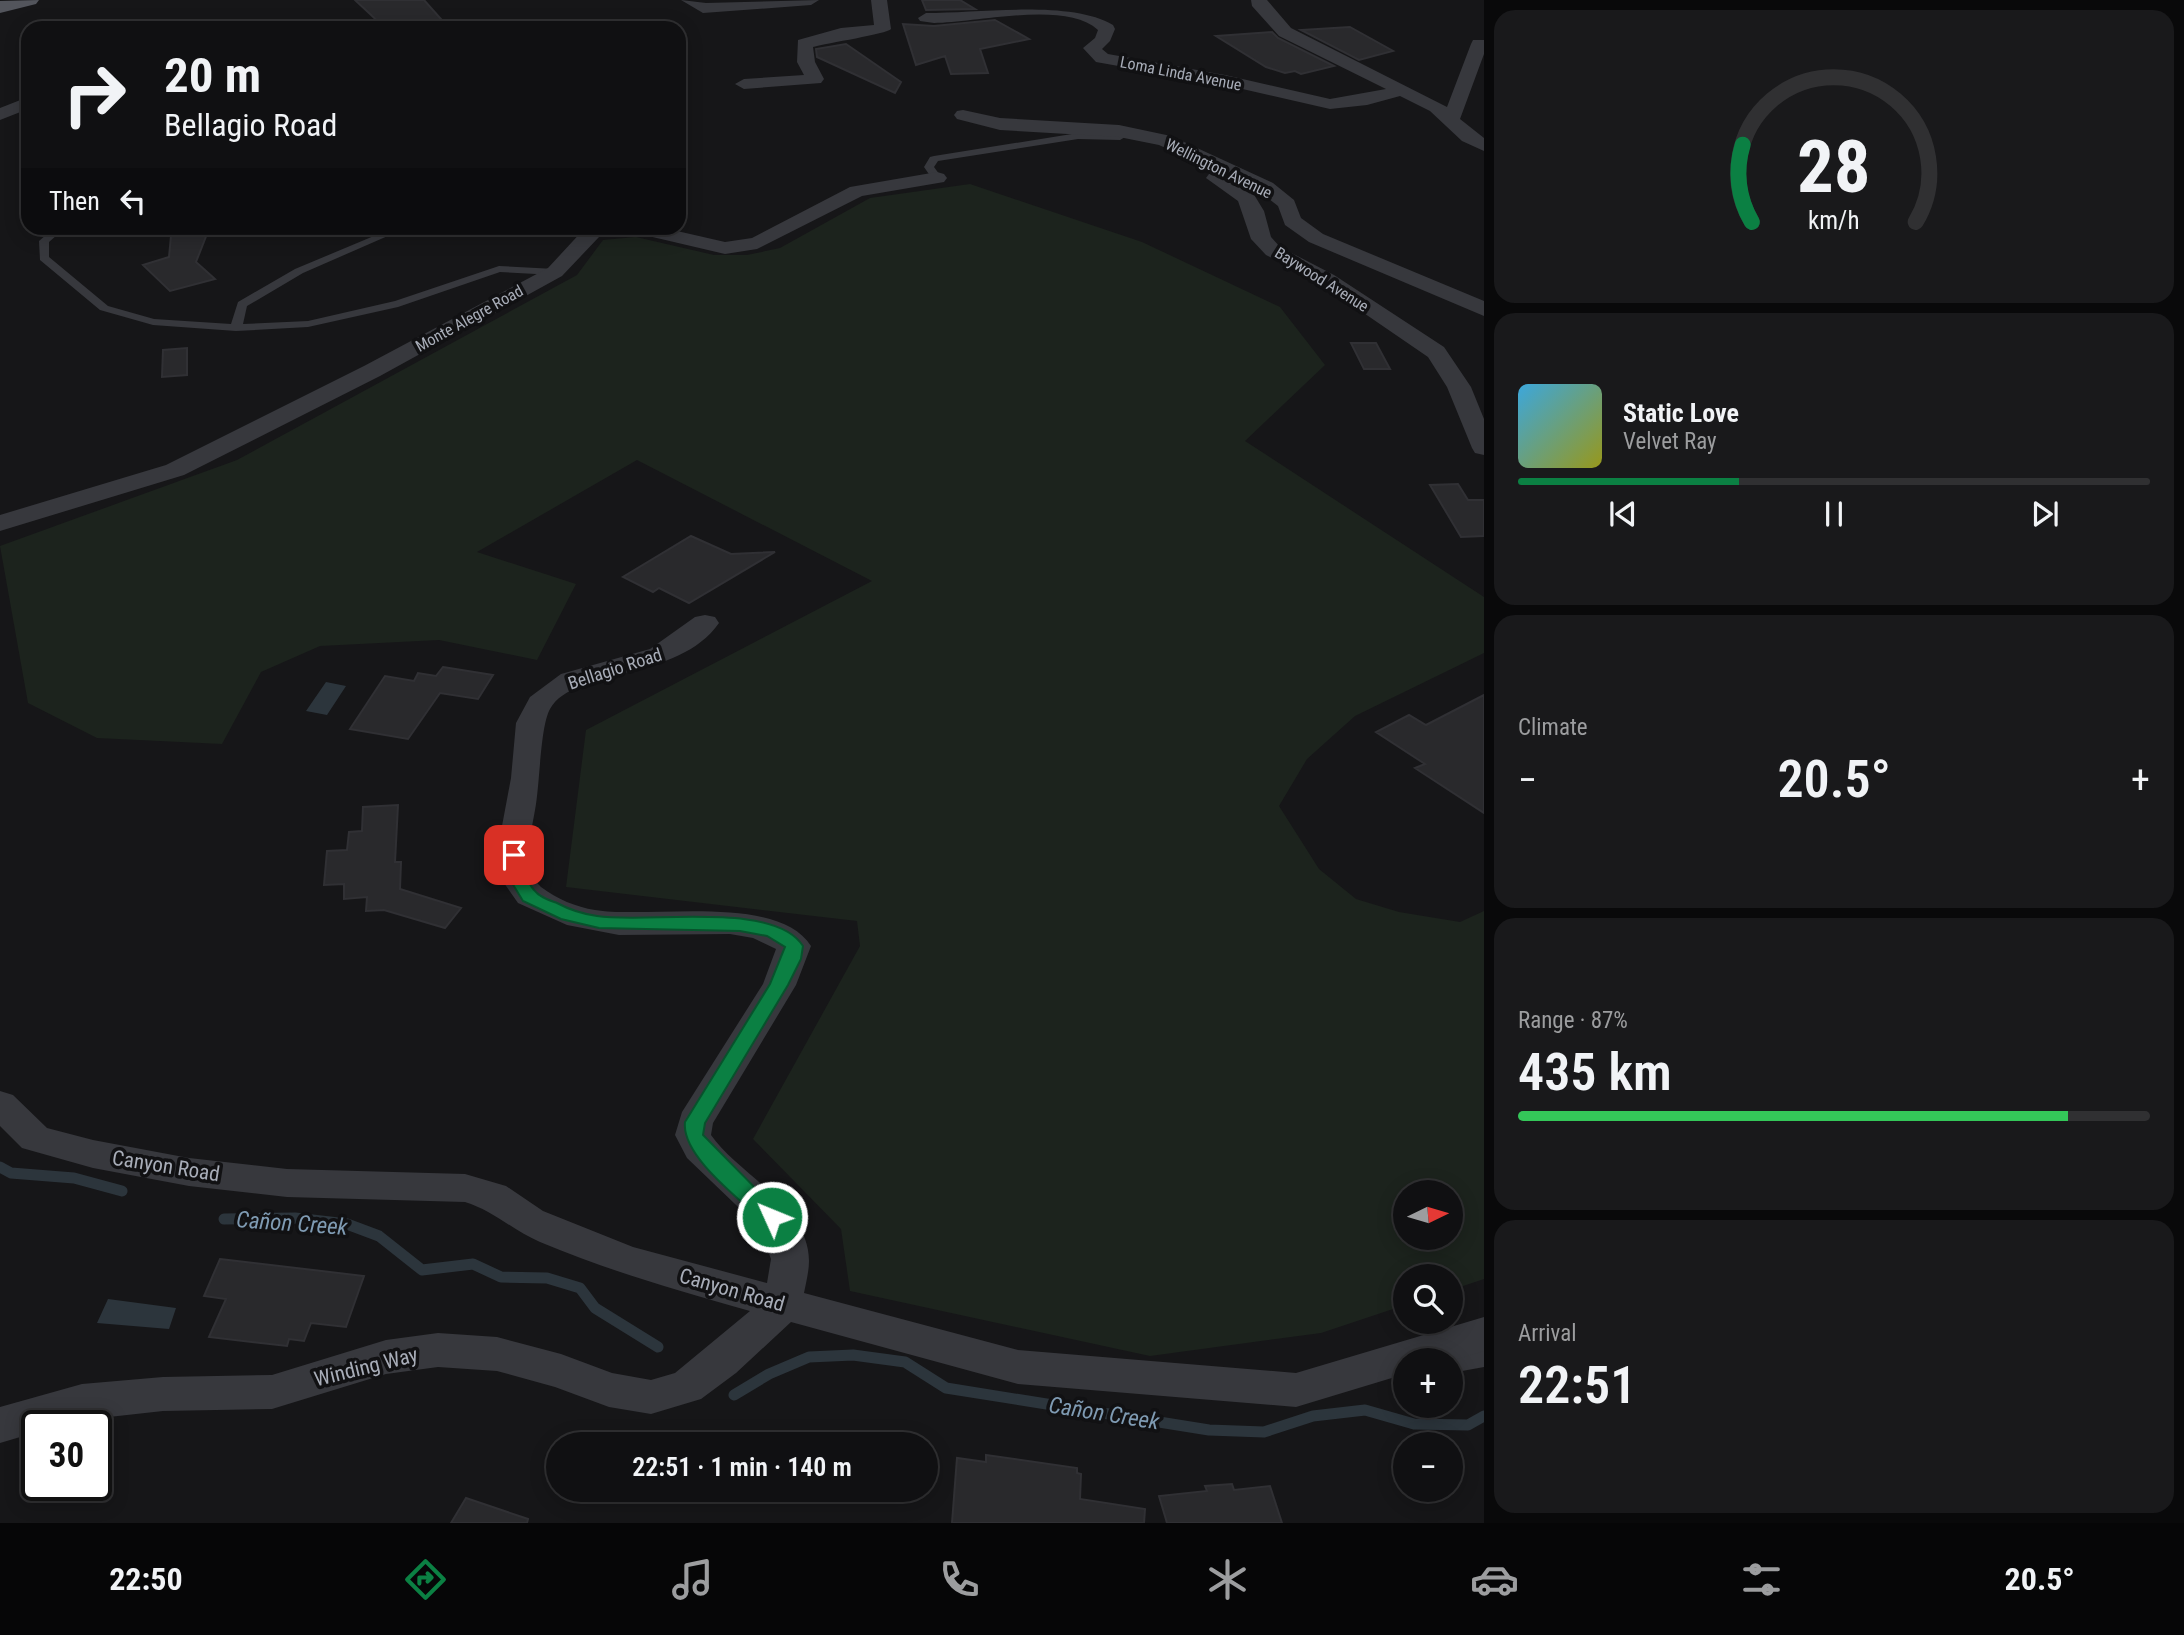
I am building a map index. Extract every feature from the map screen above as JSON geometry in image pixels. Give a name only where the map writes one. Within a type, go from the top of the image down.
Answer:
[{"type":"main road","points":[[0,7],[29,0]]},
{"type":"street","points":[[689,0],[703,8],[811,0]]},
{"type":"street","points":[[744,84],[815,79],[806,62],[804,44],[841,33],[883,29],[879,0]]},
{"type":"street","points":[[1259,0],[1258,3],[1284,32],[1436,107],[1469,137],[1484,145]]},
{"type":"street","name":"Loma Linda Avenue","points":[[926,18],[968,17],[1064,6],[1081,8],[1103,22],[1107,29],[1105,35],[1092,48],[1102,58],[1224,80],[1330,104],[1367,100],[1402,90]]},
{"type":"street","points":[[1451,120],[1479,44]]},
{"type":"street","points":[[0,115],[21,105]]},
{"type":"street","name":"Wellington Avenue","points":[[963,115],[1000,124],[1088,127],[1147,139],[1266,187],[1287,204],[1292,221],[1316,238],[1484,309]]},
{"type":"street","name":"Baywood Avenue","points":[[1147,139],[1145,146],[1178,158],[1228,184],[1246,197],[1254,211],[1261,239],[1273,251],[1328,279],[1436,352],[1459,387],[1484,449]]},
{"type":"street","name":"Monte Alegre Road","points":[[670,235],[726,248],[757,243],[857,191],[937,178]]},
{"type":"street","name":"Monte Alegre Road","points":[[0,523],[175,470],[372,371],[555,272],[589,235]]},
{"type":"street","name":"Bellagio Road","points":[[705,622],[670,651],[566,684],[548,694],[534,710],[528,731],[530,752],[514,855],[518,878],[529,897],[567,915],[599,922],[740,925],[772,931],[788,939],[794,946],[792,959],[779,985],[695,1122],[693,1135],[700,1148],[772,1217],[785,1238],[790,1259],[783,1305]]},
{"type":"street","name":"Canyon Road","points":[[0,1104],[35,1138],[93,1154],[189,1172],[287,1183],[465,1188],[493,1196],[530,1222],[626,1261],[1018,1367],[1296,1390],[1484,1334]]},
{"type":"street","name":"Winding Way","points":[[0,1425],[82,1402],[163,1394],[272,1392],[386,1357],[438,1350],[497,1354],[561,1371],[609,1390],[652,1396],[687,1387],[722,1361],[783,1305]]},
{"type":"lane","points":[[937,178],[929,167],[934,159],[1077,136],[1147,139]]},
{"type":"lane","points":[[51,235],[44,241],[44,258],[104,308],[153,322],[236,328],[308,324],[398,304],[499,269],[555,272]]},
{"type":"lane","points":[[236,328],[242,304],[299,271],[384,235]]},
{"type":"lane","points":[[1463,1362],[1484,1358]]},
{"type":"lane","points":[[1296,1390],[1393,1373]]},
{"type":"shaded area","points":[[970,184],[1142,242],[1280,307],[1325,365],[1245,441],[1484,597],[1484,653],[1355,716],[1307,759],[1279,806],[1319,869],[1356,899],[1399,912],[1460,922],[1484,911],[1484,1279],[1463,1286],[1463,1264],[1393,1264],[1393,1309],[1321,1333],[1150,1356],[850,1291],[841,1229],[753,1139],[860,946],[857,921],[566,887],[586,730],[872,581],[637,460],[477,552],[576,584],[537,660],[439,640],[320,646],[261,672],[222,744],[97,738],[28,703],[0,546],[237,460],[577,275],[603,240],[636,237],[714,255],[747,255],[780,248],[870,198]]},
{"type":"shaded area","points":[[326,682],[346,686],[327,715],[306,711]]},
{"type":"shaded area","points":[[108,1299],[176,1308],[169,1329],[97,1323]]},
{"type":"building","points":[[355,0],[424,0],[443,21],[378,21]]},
{"type":"building","points":[[922,0],[960,0],[975,9],[926,10]]},
{"type":"building","points":[[995,20],[1029,39],[980,49],[988,73],[951,74],[945,56],[916,65],[903,24],[934,26]]},
{"type":"building","points":[[1350,27],[1393,51],[1359,60],[1301,30]]},
{"type":"building","points":[[1272,32],[1278,38],[1334,66],[1301,74],[1295,71],[1285,73],[1266,67],[1216,36]]},
{"type":"building","points":[[846,44],[901,82],[895,93],[817,57],[816,49]]},
{"type":"building","points":[[207,235],[196,262],[215,279],[170,291],[143,265],[169,257],[171,236]]},
{"type":"building","points":[[1351,343],[1376,343],[1390,369],[1364,369]]},
{"type":"building","points":[[187,348],[187,375],[162,377],[163,350]]},
{"type":"building","points":[[1458,484],[1468,500],[1484,500],[1484,536],[1461,537],[1430,485]]},
{"type":"building","points":[[691,536],[731,554],[775,552],[689,603],[659,588],[653,592],[623,577]]},
{"type":"building","points":[[443,667],[493,675],[478,699],[440,693],[408,739],[350,729],[385,676],[414,681],[418,673],[436,676]]},
{"type":"building","points":[[1484,695],[1484,813],[1415,768],[1425,764],[1376,732],[1409,715],[1426,725]]},
{"type":"building","points":[[398,805],[395,862],[401,862],[400,889],[461,908],[445,928],[384,910],[366,911],[367,897],[344,899],[344,884],[324,885],[327,851],[347,850],[349,832],[362,831],[363,807]]},
{"type":"building","points":[[220,1259],[364,1276],[346,1327],[311,1323],[304,1341],[289,1339],[287,1346],[209,1337],[226,1299],[204,1296]]},
{"type":"building","points":[[986,1455],[1077,1468],[1077,1473],[1081,1474],[1080,1499],[1145,1509],[1144,1523],[952,1523],[957,1458],[986,1462]]},
{"type":"building","points":[[1232,1484],[1234,1490],[1270,1486],[1282,1523],[1167,1523],[1159,1496],[1207,1491],[1205,1486]]},
{"type":"building","points":[[466,1498],[528,1519],[527,1523],[451,1523]]},
{"type":"waterway","name":"Cañon Creek","points":[[0,1167],[11,1173],[74,1178],[122,1191]]},
{"type":"waterway","name":"Cañon Creek","points":[[224,1219],[295,1218],[347,1224],[379,1236],[422,1270],[473,1264],[501,1277],[547,1278],[580,1288],[595,1308],[658,1347]]},
{"type":"waterway","name":"Cañon Creek","points":[[734,1395],[769,1374],[809,1357],[853,1355],[905,1362],[946,1388],[1209,1430],[1264,1432],[1313,1416],[1365,1410],[1414,1424],[1468,1425],[1484,1416]]},
{"type":"route","points":[[514,855],[518,878],[529,897],[567,915],[599,922],[632,924],[740,925],[772,931],[788,939],[794,946],[792,959],[779,985],[695,1122],[693,1135],[700,1148],[772,1217]]}]
